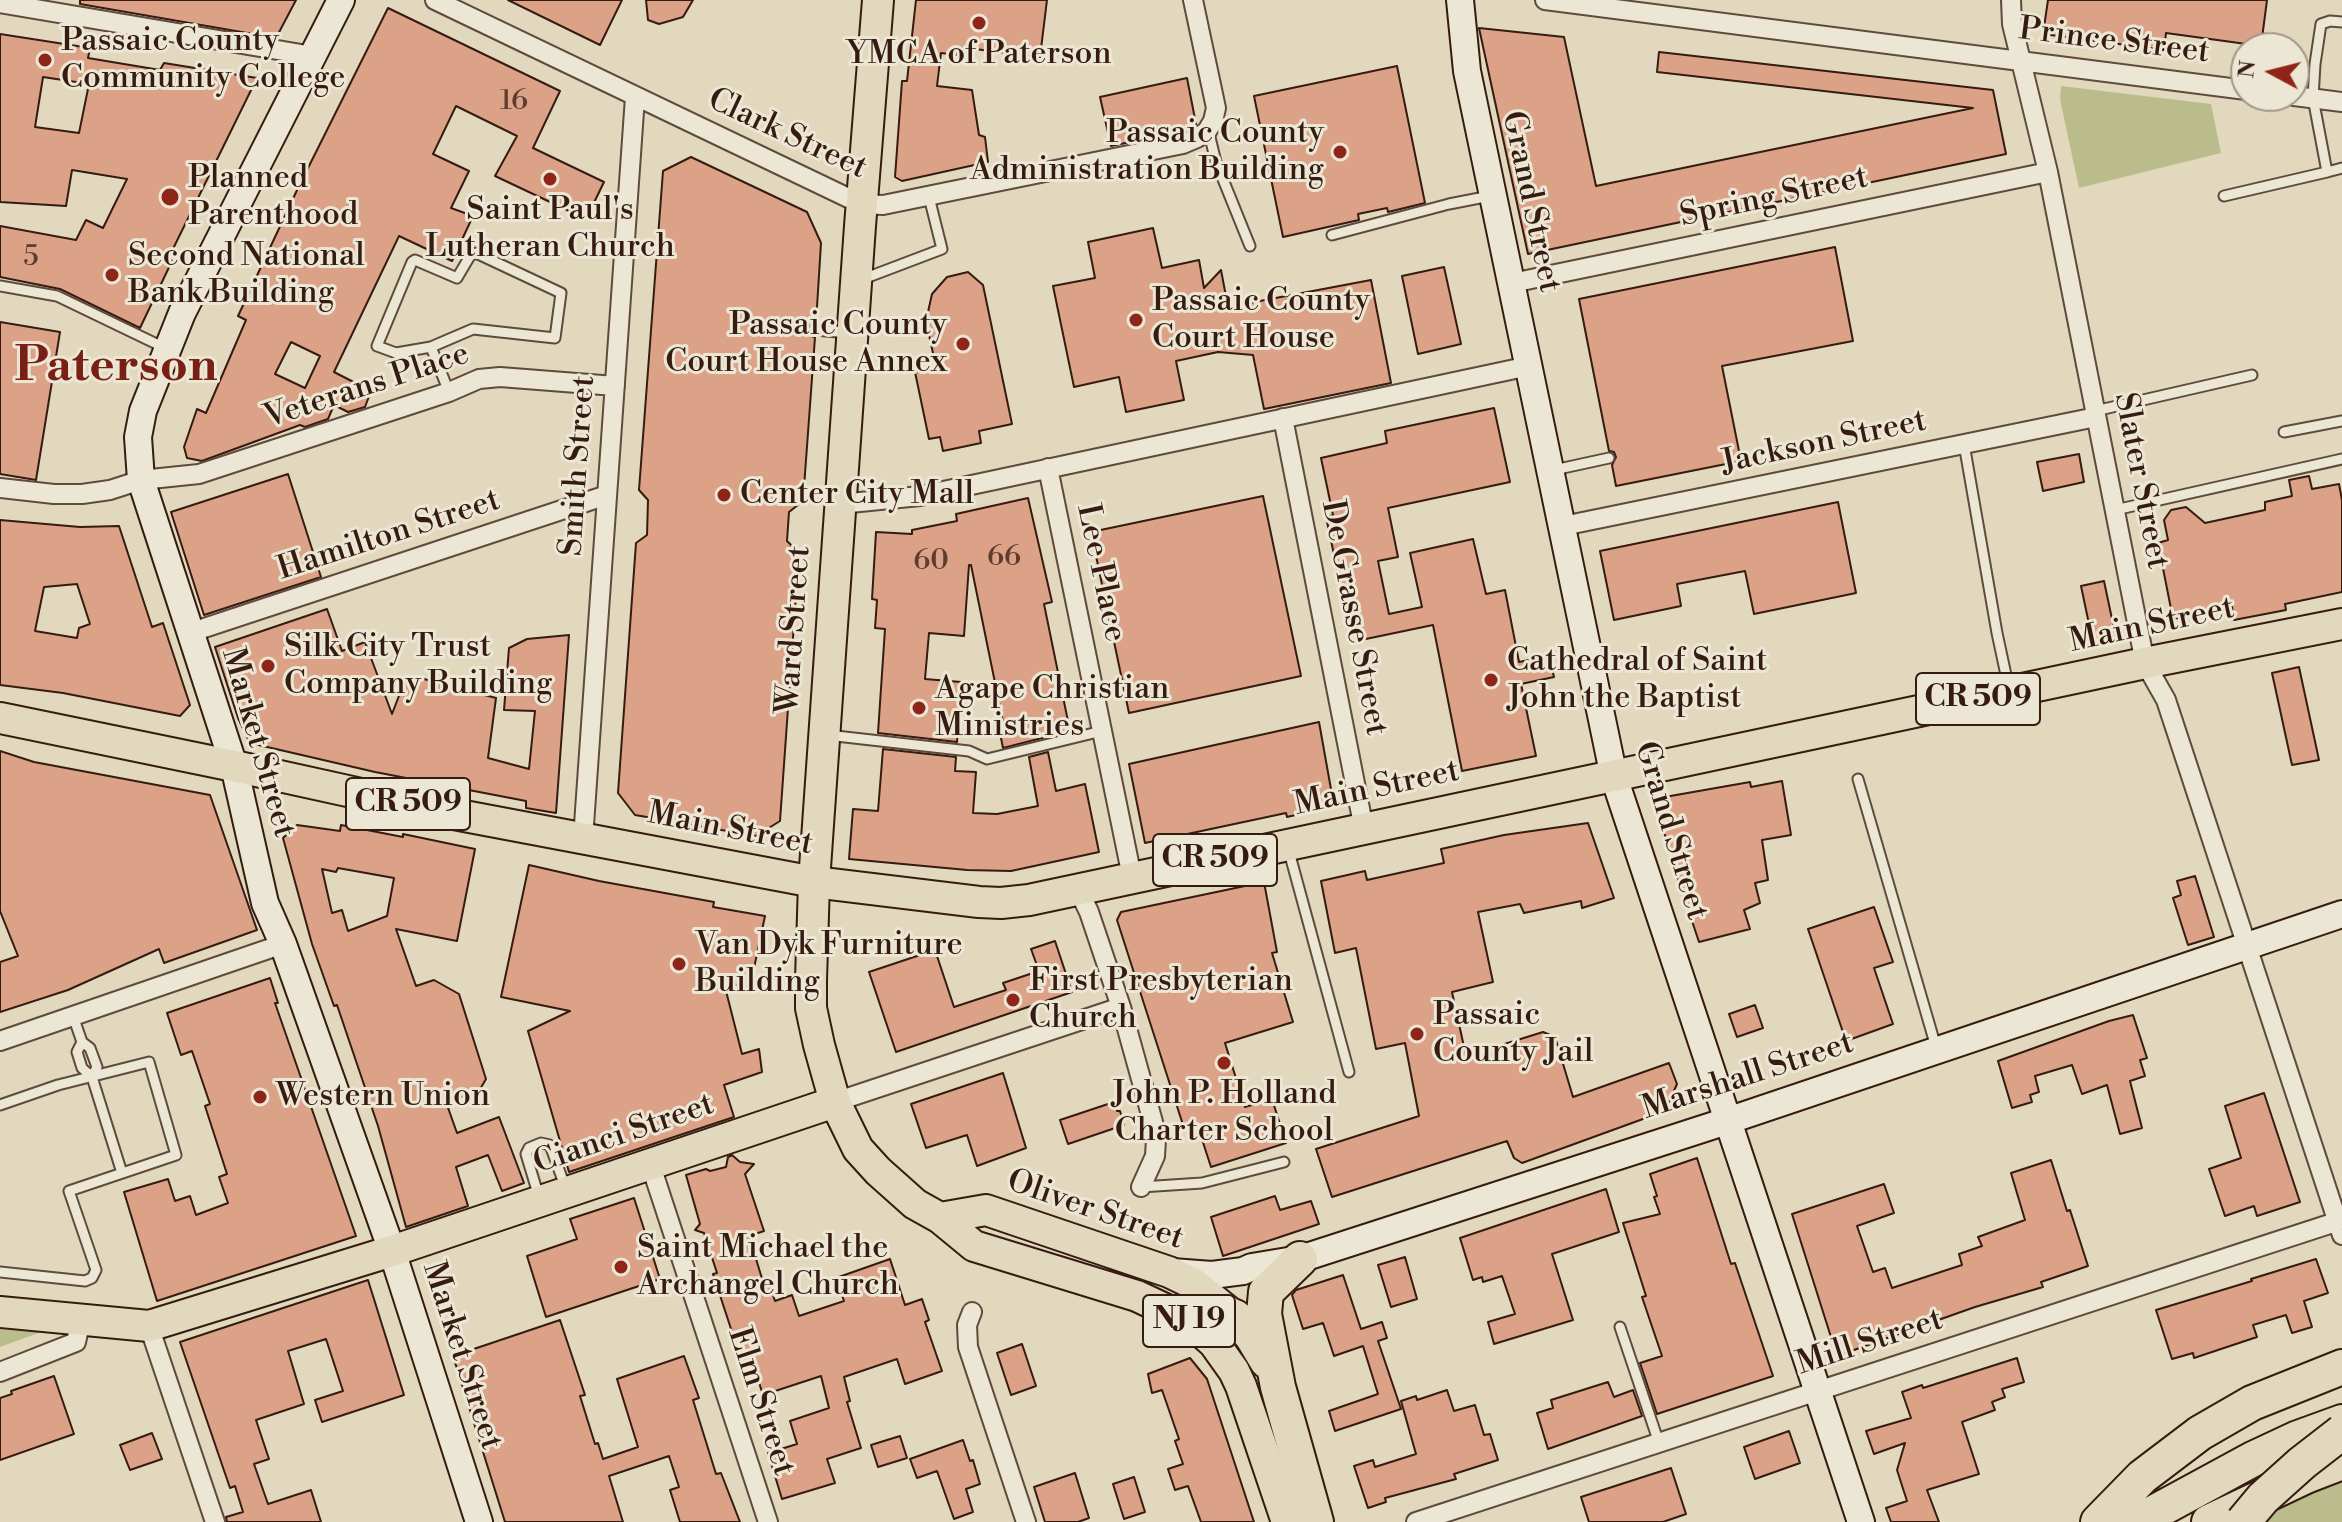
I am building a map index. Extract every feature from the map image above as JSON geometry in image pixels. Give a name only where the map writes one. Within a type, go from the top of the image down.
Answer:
[{"type":"highway","points":[[1278,1387],[1265,1324],[1266,1292],[1300,1259]]},
{"type":"highway","name":"NJ 19","points":[[1235,1317],[1265,1357],[1278,1387],[1316,1522]]},
{"type":"highway","points":[[2098,1522],[2142,1477],[2200,1433],[2252,1403],[2342,1367]]},
{"type":"highway","points":[[2137,1522],[2253,1459],[2342,1422]]},
{"type":"highway","points":[[2243,1522],[2263,1498],[2342,1432]]},
{"type":"highway","points":[[2209,1522],[2342,1462]]},
{"type":"main road","name":"Market Street","points":[[341,0],[182,313],[143,411],[138,437],[141,480],[234,766],[265,903],[283,944],[392,1251],[479,1522]]},
{"type":"main road","name":"Ward Street","points":[[878,0],[814,882],[811,1008],[835,1102],[858,1149],[915,1204],[940,1218]]},
{"type":"main road","name":"Grand Street","points":[[1460,0],[1467,71],[1614,777],[1861,1522]]},
{"type":"main road","name":"Main Street","points":[[0,718],[443,812],[814,882],[979,902],[1029,900],[2342,624]]},
{"type":"main road","name":"Marshall Street","points":[[1169,1272],[1212,1275],[1300,1259],[1727,1121],[2342,914]]},
{"type":"main road","name":"Cianci Street","points":[[149,1326],[392,1251],[835,1102]]},
{"type":"main road","name":"Oliver Street","points":[[940,1218],[986,1210],[1169,1272],[1194,1284],[1235,1317]]},
{"type":"main road","name":"Oliver Street","points":[[940,1218],[974,1246],[1137,1296],[1172,1311],[1202,1332],[1224,1357],[1241,1386],[1287,1522]]},
{"type":"main road","points":[[0,1312],[149,1326]]},
{"type":"street","name":"Clark Street","points":[[435,0],[861,204],[883,205],[929,197],[1183,144],[1208,129]]},
{"type":"street","points":[[1193,0],[1216,108],[1208,129]]},
{"type":"street","name":"Prince Street","points":[[1545,0],[1658,7],[2021,61],[2230,88]]},
{"type":"street","name":"Slater Street","points":[[2011,0],[2012,24],[2048,172],[2145,663],[2166,700],[2341,1226]]},
{"type":"street","points":[[0,3],[313,56]]},
{"type":"street","name":"Smith Street","points":[[583,839],[635,97]]},
{"type":"street","points":[[2310,98],[2342,102]]},
{"type":"street","name":"Spring Street","points":[[1512,283],[2048,172]]},
{"type":"street","points":[[840,504],[920,496],[1529,366]]},
{"type":"street","name":"Veterans Place","points":[[0,488],[82,494],[110,490],[141,480],[199,474],[449,392],[479,379],[500,377],[615,386]]},
{"type":"street","name":"Jackson Street","points":[[1563,526],[2096,414]]},
{"type":"street","name":"De Grasse Street","points":[[1283,418],[1364,829]]},
{"type":"street","name":"Lee Place","points":[[1048,468],[1132,877]]},
{"type":"street","name":"Hamilton Street","points":[[189,633],[607,495]]},
{"type":"street","name":"Oliver Street","points":[[1078,889],[1089,912],[1121,1007],[1153,1122],[1155,1156],[1141,1187]]},
{"type":"street","points":[[0,1041],[283,944]]},
{"type":"street","name":"Cianci Street","points":[[835,1102],[1121,1007]]},
{"type":"street","name":"Elm Street","points":[[650,1163],[768,1522]]},
{"type":"street","name":"Mill Street","points":[[1416,1522],[2341,1226]]},
{"type":"street","points":[[972,1312],[967,1325],[968,1347],[1026,1522]]},
{"type":"street","points":[[0,1372],[76,1342],[81,1320]]},
{"type":"street","points":[[149,1326],[215,1522]]},
{"type":"lane","points":[[2327,172],[2313,98],[2315,64],[2321,24],[2342,22]]},
{"type":"lane","points":[[1208,129],[1216,162],[1250,246]]},
{"type":"lane","points":[[2224,196],[2342,168]]},
{"type":"lane","points":[[1332,235],[1493,195]]},
{"type":"lane","points":[[856,282],[942,249],[929,197]]},
{"type":"lane","points":[[476,253],[561,293],[555,338],[473,329],[431,347],[396,353],[377,346],[415,260],[457,278],[470,256],[476,253]]},
{"type":"lane","points":[[0,286],[57,296],[168,349]]},
{"type":"lane","points":[[815,330],[852,334]]},
{"type":"lane","points":[[431,347],[449,392]]},
{"type":"lane","points":[[2096,414],[2252,375]]},
{"type":"lane","points":[[2284,432],[2342,421]]},
{"type":"lane","points":[[1964,444],[2010,692]]},
{"type":"lane","points":[[1551,470],[1609,458]]},
{"type":"lane","points":[[2115,510],[2342,459]]},
{"type":"lane","points":[[824,735],[969,751],[987,759],[1102,731]]},
{"type":"lane","points":[[1858,779],[1937,1050]]},
{"type":"lane","points":[[1287,845],[1349,1072]]},
{"type":"lane","points":[[73,1016],[82,1042],[90,1048],[97,1067],[92,1077],[122,1173]]},
{"type":"lane","points":[[0,1105],[58,1085],[149,1062],[176,1155],[69,1191],[96,1270],[92,1278],[85,1281],[0,1272]]},
{"type":"lane","points":[[541,1143],[550,1145],[553,1196],[526,1154],[529,1148],[541,1143]]},
{"type":"lane","points":[[1141,1187],[1202,1183],[1284,1162]]},
{"type":"lane","points":[[1620,1327],[1659,1443]]},
{"type":"green space","points":[[2061,86],[2211,104],[2221,153],[2079,188],[2060,99]]},
{"type":"green space","points":[[0,1329],[41,1332],[0,1347]]},
{"type":"green space","points":[[2342,1472],[2342,1522],[2266,1522],[2287,1496]]},
{"type":"building","points":[[80,0],[296,0],[276,38],[80,4]]},
{"type":"building","points":[[508,0],[622,0],[600,45]]},
{"type":"building","points":[[646,0],[693,0],[683,17],[659,24],[648,20]]},
{"type":"building","points":[[916,0],[1047,0],[1040,57],[958,47],[957,55],[941,53],[937,86],[972,90],[979,135],[985,137],[988,162],[902,181],[895,177],[902,81],[907,81]]},
{"type":"building","points":[[2048,0],[2267,0],[2263,32],[2230,32],[2230,42],[2166,33],[2164,50],[2043,34]]},
{"type":"building","points":[[388,8],[560,91],[533,148],[604,182],[586,219],[495,176],[517,136],[456,106],[433,154],[469,171],[451,208],[473,216],[452,261],[399,236],[334,372],[371,391],[365,407],[348,412],[334,405],[328,419],[305,427],[300,425],[202,461],[187,458],[184,447],[197,409],[206,413],[246,320],[238,316]],"holes":[[[291,342],[320,356],[305,388],[275,374]]]},
{"type":"building","points":[[1479,28],[1564,37],[1596,186],[1973,108],[1657,72],[1659,52],[1993,90],[2006,154],[1528,254]]},
{"type":"building","points":[[0,34],[90,48],[88,58],[160,70],[164,63],[257,78],[168,259],[172,261],[140,328],[60,289],[0,277],[0,226],[76,240],[86,220],[103,228],[127,179],[72,170],[66,206],[0,202]],"holes":[[[43,77],[89,84],[79,133],[35,127]]]},
{"type":"building","name":"Passaic County Administration Building","points":[[1397,66],[1425,203],[1388,212],[1387,208],[1358,214],[1359,220],[1283,237],[1254,96]]},
{"type":"building","points":[[1187,78],[1196,124],[1179,132],[1111,146],[1100,97]]},
{"type":"building","name":"Center City Mall","points":[[691,157],[807,212],[821,243],[816,323],[809,325],[808,330],[810,336],[815,337],[803,501],[789,512],[787,541],[799,553],[780,821],[756,836],[635,815],[618,793],[636,543],[647,535],[648,500],[639,490],[663,171]]},
{"type":"building","points":[[1153,228],[1162,268],[1199,260],[1204,288],[1221,270],[1228,307],[1371,280],[1391,383],[1264,409],[1253,355],[1218,352],[1176,361],[1184,400],[1126,412],[1119,377],[1074,387],[1053,286],[1095,278],[1088,242]]},
{"type":"building","points":[[1835,247],[1853,341],[1722,366],[1741,461],[1616,486],[1612,465],[1616,457],[1614,452],[1609,451],[1579,299]]},
{"type":"building","points":[[1444,267],[1461,344],[1418,354],[1402,276]]},
{"type":"building","name":"Passaic County Court House Annex","points":[[968,272],[983,285],[1012,424],[979,431],[981,443],[943,451],[940,437],[929,439],[915,372],[936,367],[926,321],[932,294],[947,277]]},
{"type":"building","points":[[0,322],[60,332],[36,480],[0,474]]},
{"type":"building","points":[[1494,408],[1510,482],[1388,508],[1398,557],[1378,561],[1389,614],[1422,607],[1410,553],[1473,539],[1486,594],[1505,590],[1519,662],[1549,656],[1554,677],[1521,684],[1536,756],[1462,771],[1433,625],[1361,640],[1355,609],[1346,611],[1326,517],[1333,515],[1321,458],[1387,443],[1385,431]]},
{"type":"building","points":[[2079,454],[2084,482],[2043,491],[2037,462]]},
{"type":"building","points":[[288,474],[321,577],[204,615],[171,512]]},
{"type":"building","points":[[2309,476],[2312,489],[2339,484],[2342,500],[2342,592],[2285,604],[2286,610],[2234,620],[2232,607],[2173,619],[2158,543],[2168,540],[2164,520],[2171,510],[2186,507],[2205,523],[2265,510],[2265,502],[2292,496],[2289,480]]},
{"type":"building","points":[[1263,496],[1301,676],[1129,713],[1091,532]]},
{"type":"building","points":[[1028,498],[1052,602],[1044,604],[1070,731],[1003,748],[998,723],[1003,722],[969,565],[964,636],[929,633],[925,679],[961,682],[957,742],[878,733],[885,629],[875,628],[877,600],[872,599],[876,532],[912,534],[912,530],[957,521],[956,514]]},
{"type":"building","points":[[1838,502],[1856,593],[1754,614],[1745,571],[1677,584],[1681,606],[1614,620],[1600,551]]},
{"type":"building","points":[[0,520],[80,527],[119,526],[152,627],[163,623],[190,705],[180,716],[63,693],[0,685]],"holes":[[[77,584],[90,624],[79,628],[77,638],[35,631],[44,587]]]},
{"type":"building","points":[[2104,581],[2116,638],[2093,643],[2081,586]]},
{"type":"building","points":[[327,609],[342,651],[365,642],[392,714],[405,680],[424,679],[496,698],[488,758],[529,769],[535,711],[504,710],[509,648],[527,639],[569,635],[556,813],[526,808],[526,801],[375,772],[250,743],[238,718],[215,647]]},
{"type":"building","points":[[2299,667],[2319,760],[2292,765],[2272,673]]},
{"type":"building","points":[[1319,722],[1334,806],[1145,843],[1129,764]]},
{"type":"building","points":[[883,749],[956,757],[955,771],[976,772],[973,813],[997,814],[1038,806],[1029,757],[1048,752],[1056,791],[1085,784],[1099,852],[1011,871],[849,859],[853,809],[878,811]]},
{"type":"building","points":[[0,751],[34,762],[210,795],[257,930],[164,963],[159,949],[68,990],[0,1012],[0,962],[18,956],[0,911]]},
{"type":"building","points":[[1782,781],[1791,835],[1762,840],[1768,880],[1755,883],[1760,903],[1744,910],[1750,929],[1699,942],[1674,867],[1677,866],[1654,807],[1659,798],[1750,782],[1751,787]]},
{"type":"building","name":"Passaic County Jail","points":[[1588,823],[1614,898],[1582,908],[1581,901],[1524,913],[1520,904],[1478,912],[1493,982],[1452,992],[1466,1056],[1543,1032],[1555,1037],[1573,1097],[1669,1063],[1677,1084],[1665,1111],[1522,1163],[1514,1158],[1507,1141],[1332,1197],[1316,1149],[1419,1116],[1405,1043],[1376,1049],[1356,948],[1335,953],[1321,881],[1365,871],[1367,880],[1444,863],[1441,849],[1504,835]]},
{"type":"building","points":[[297,825],[340,831],[341,825],[475,849],[457,941],[396,929],[416,986],[434,980],[459,994],[486,1079],[479,1091],[446,1102],[457,1133],[499,1117],[524,1183],[502,1191],[488,1155],[456,1167],[468,1206],[406,1227],[378,1126],[337,1005],[334,1006],[312,944],[283,838]],"holes":[[[338,868],[394,878],[387,916],[348,931],[342,910],[332,913],[322,869],[336,872]]]},
{"type":"building","points":[[529,865],[714,902],[713,907],[765,916],[750,987],[724,983],[742,1054],[759,1049],[762,1072],[724,1085],[734,1117],[569,1172],[528,1031],[570,1011],[501,997]]},
{"type":"building","points":[[2195,876],[2214,937],[2188,945],[2173,898],[2181,895],[2177,881]]},
{"type":"building","points":[[1264,882],[1277,952],[1272,953],[1293,1022],[1225,1043],[1245,1107],[1272,1099],[1286,1143],[1211,1167],[1197,1124],[1184,1128],[1117,920],[1121,912]]},
{"type":"building","points":[[1874,907],[1893,962],[1874,968],[1893,1024],[1846,1041],[1808,929]]},
{"type":"building","name":"First Presbyterian Church","points":[[1055,941],[1072,992],[896,1052],[869,972],[935,950],[954,1007],[1006,990],[1003,983],[1039,971],[1031,949]]},
{"type":"building","points":[[270,978],[278,1003],[275,1003],[356,1236],[157,1301],[124,1192],[168,1179],[175,1201],[190,1196],[196,1215],[228,1203],[219,1177],[227,1174],[205,1106],[210,1104],[192,1051],[181,1055],[167,1013]]},
{"type":"building","points":[[1755,1005],[1763,1028],[1737,1037],[1729,1014]]},
{"type":"building","points":[[2133,1015],[2147,1058],[2140,1060],[2145,1076],[2130,1081],[2142,1128],[2120,1134],[2107,1085],[2082,1094],[2072,1065],[2035,1076],[2039,1092],[2030,1095],[2032,1102],[2012,1108],[1998,1061]]},
{"type":"building","points":[[1003,1073],[1026,1148],[977,1166],[967,1135],[926,1148],[911,1104]]},
{"type":"building","points":[[2264,1093],[2300,1202],[2257,1216],[2254,1206],[2225,1216],[2209,1169],[2241,1158],[2225,1106]]},
{"type":"building","points":[[1114,1102],[1124,1125],[1068,1144],[1060,1120]]},
{"type":"building","points":[[732,1155],[740,1162],[754,1164],[745,1174],[764,1231],[749,1236],[764,1285],[769,1284],[775,1301],[792,1295],[799,1316],[844,1301],[836,1278],[890,1259],[905,1305],[922,1299],[929,1320],[925,1322],[942,1371],[905,1384],[897,1359],[844,1377],[850,1401],[847,1402],[861,1448],[827,1459],[835,1483],[782,1499],[768,1453],[797,1444],[790,1421],[829,1408],[821,1376],[763,1395],[754,1367],[741,1372],[730,1339],[734,1338],[713,1274],[717,1273],[704,1233],[695,1230],[700,1224],[686,1175],[726,1167],[728,1157]]},
{"type":"building","points":[[1697,1158],[1731,1264],[1735,1263],[1773,1376],[1657,1414],[1640,1363],[1662,1356],[1642,1297],[1646,1296],[1623,1223],[1660,1214],[1650,1174]]},
{"type":"building","points":[[2051,1160],[2088,1266],[2041,1282],[2043,1287],[1975,1307],[1837,1356],[1792,1214],[1884,1184],[1894,1213],[1857,1226],[1873,1272],[1885,1268],[1892,1288],[1962,1265],[1959,1254],[1982,1246],[1978,1237],[2025,1220],[2011,1173]]},
{"type":"building","points":[[1606,1189],[1619,1232],[1552,1254],[1573,1320],[1494,1344],[1488,1322],[1515,1314],[1502,1276],[1483,1282],[1482,1277],[1473,1280],[1460,1238]]},
{"type":"building","points":[[1275,1196],[1280,1210],[1311,1201],[1319,1224],[1223,1256],[1211,1217]]},
{"type":"building","name":"Saint Michael the Archangel Church","points":[[634,1198],[660,1279],[546,1317],[527,1256],[577,1239],[570,1219]]},
{"type":"building","points":[[1405,1257],[1417,1299],[1391,1307],[1378,1265]]},
{"type":"building","points":[[2316,1259],[2328,1293],[2304,1301],[2312,1327],[2292,1333],[2286,1315],[2253,1325],[2257,1337],[2194,1358],[2193,1353],[2172,1359],[2156,1310]]},
{"type":"building","points":[[1343,1275],[1361,1329],[1382,1322],[1387,1338],[1378,1341],[1401,1409],[1335,1431],[1329,1411],[1378,1394],[1363,1346],[1334,1356],[1323,1323],[1303,1329],[1292,1295],[1296,1290]]},
{"type":"building","points":[[368,1280],[404,1395],[322,1422],[315,1400],[343,1391],[326,1339],[288,1351],[304,1404],[256,1420],[269,1459],[254,1464],[268,1504],[311,1490],[321,1522],[227,1522],[226,1517],[243,1512],[235,1486],[230,1488],[180,1342]]},
{"type":"building","points":[[560,1320],[585,1395],[580,1396],[603,1459],[638,1447],[617,1379],[684,1356],[699,1398],[693,1400],[716,1474],[721,1473],[740,1522],[680,1522],[670,1490],[679,1487],[669,1456],[609,1476],[623,1522],[505,1522],[453,1356]]},
{"type":"building","points":[[1022,1344],[1036,1386],[1011,1395],[997,1353]]},
{"type":"building","points":[[1190,1358],[1207,1379],[1254,1522],[1201,1522],[1188,1486],[1175,1490],[1168,1469],[1183,1464],[1175,1441],[1179,1439],[1162,1390],[1152,1393],[1148,1374]]},
{"type":"building","points":[[2017,1358],[2024,1382],[2002,1389],[2005,1397],[1992,1402],[1995,1410],[1962,1422],[1979,1474],[1927,1490],[1939,1522],[1891,1522],[1886,1508],[1907,1501],[1897,1470],[1905,1443],[1874,1454],[1866,1431],[1911,1418],[1902,1392]]},
{"type":"building","points":[[54,1376],[74,1434],[0,1460],[0,1398]]},
{"type":"building","points":[[1608,1382],[1614,1397],[1633,1390],[1642,1416],[1548,1449],[1537,1413],[1553,1408],[1551,1400]]},
{"type":"building","points":[[1447,1390],[1454,1411],[1475,1405],[1484,1435],[1490,1434],[1498,1460],[1454,1474],[1456,1479],[1385,1498],[1386,1502],[1368,1508],[1354,1466],[1373,1460],[1375,1467],[1416,1454],[1401,1401],[1416,1396],[1417,1400]]},
{"type":"building","points":[[1789,1431],[1800,1463],[1755,1479],[1744,1447]]},
{"type":"building","points":[[152,1433],[162,1459],[130,1470],[120,1445]]},
{"type":"building","points":[[900,1436],[907,1458],[878,1467],[871,1445]]},
{"type":"building","points":[[963,1440],[980,1484],[966,1489],[973,1512],[954,1519],[937,1471],[917,1478],[910,1459]]},
{"type":"building","points":[[1671,1468],[1686,1514],[1663,1522],[1589,1522],[1581,1497]]},
{"type":"building","points":[[1075,1473],[1089,1518],[1078,1522],[1045,1522],[1034,1487]]},
{"type":"building","points":[[1134,1477],[1145,1512],[1124,1519],[1113,1484]]},
{"type":"place","name":"YMCA of Paterson","points":[[979,23]]},
{"type":"place","name":"Passaic County Community College","points":[[45,60]]},
{"type":"place","name":"Passaic County Administration Building","points":[[1340,152]]},
{"type":"place","name":"Saint Paul's Lutheran Church","points":[[550,179]]},
{"type":"place","name":"Planned Parenthood","points":[[170,197]]},
{"type":"place","name":"Second National Bank Building","points":[[112,275]]},
{"type":"place","name":"Passaic County Court House","points":[[1136,320]]},
{"type":"place","name":"Passaic County Court House Annex","points":[[963,344]]},
{"type":"place","name":"Center City Mall","points":[[724,495]]},
{"type":"place","name":"Silk City Trust Company Building","points":[[268,666]]},
{"type":"place","name":"Cathedral of Saint John the Baptist","points":[[1491,680]]},
{"type":"place","name":"Agape Christian Ministries","points":[[919,708]]},
{"type":"place","name":"Van Dyk Furniture Building","points":[[679,964]]},
{"type":"place","name":"First Presbyterian Church","points":[[1013,1000]]},
{"type":"place","name":"Passaic County Jail","points":[[1417,1034]]},
{"type":"place","name":"John P. Holland Charter School","points":[[1224,1063]]},
{"type":"place","name":"Western Union","points":[[260,1097]]},
{"type":"place","name":"Saint Michael the Archangel Church","points":[[621,1267]]},
{"type":"district","name":"Paterson","points":[[116,369]]}]
